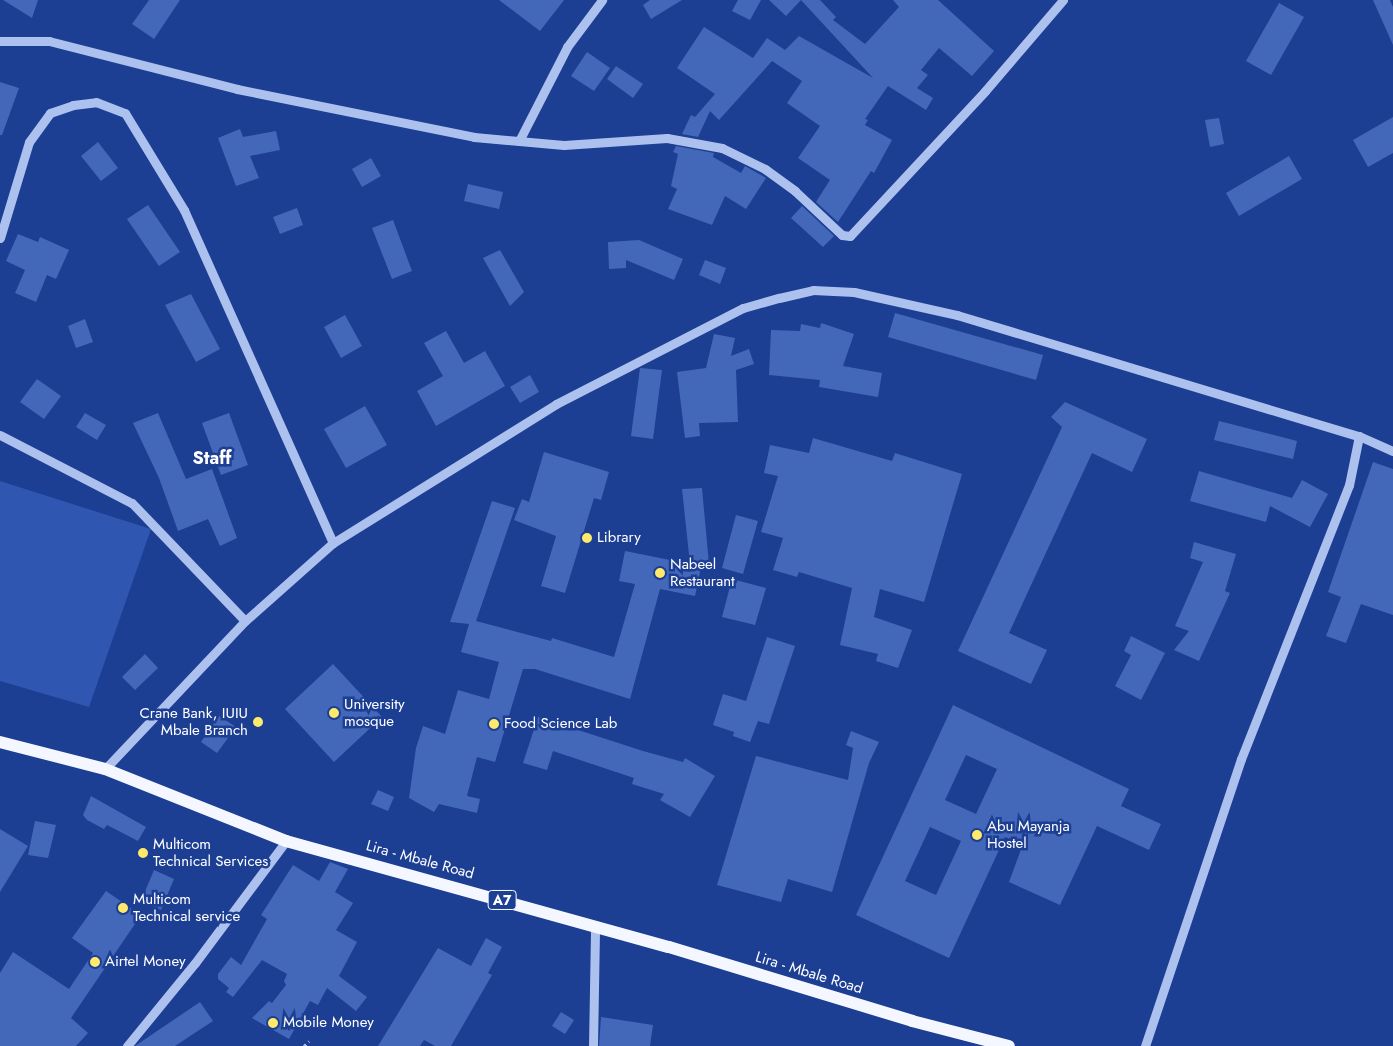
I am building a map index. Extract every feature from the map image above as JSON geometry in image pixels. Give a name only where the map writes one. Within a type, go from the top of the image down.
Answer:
[{"type":"main road","name":"Lira - Mbale Road","points":[[0,742],[105,769],[286,840],[595,927],[912,1021],[1009,1046]]},
{"type":"street","points":[[519,141],[567,47],[602,0]]},
{"type":"street","points":[[0,40],[49,41],[237,89],[474,137],[564,145],[666,138],[722,148],[765,169],[795,191],[842,235],[850,236],[985,91],[1063,0]]},
{"type":"street","points":[[0,238],[28,142],[50,114],[73,105],[96,102],[125,113],[184,210],[333,543]]},
{"type":"street","points":[[105,769],[246,621],[333,543],[556,404],[743,308],[813,290],[854,292],[956,314],[1359,436],[1393,451]]},
{"type":"street","points":[[0,435],[132,503],[246,621]]},
{"type":"street","points":[[1144,1046],[1241,759],[1348,485],[1359,436]]},
{"type":"street","points":[[127,1046],[195,963],[286,840]]},
{"type":"street","points":[[593,1046],[595,927]]},
{"type":"path","points":[[304,1046],[309,1041]]},
{"type":"shaded area","points":[[0,481],[151,529],[89,707],[0,681]]},
{"type":"building","points":[[3,0],[38,0],[32,18]]},
{"type":"building","points":[[149,0],[180,0],[154,39],[132,24]]},
{"type":"building","points":[[499,0],[564,0],[540,31]]},
{"type":"building","points":[[650,0],[682,0],[651,19],[643,5]]},
{"type":"building","points":[[738,0],[761,0],[750,20],[732,11]]},
{"type":"building","points":[[769,0],[801,0],[786,16]]},
{"type":"building","points":[[801,0],[820,0],[836,17],[833,20],[865,44],[899,7],[893,0],[938,0],[994,51],[972,76],[939,48],[921,70],[928,75],[917,88],[933,98],[926,110],[888,86],[865,119],[868,120],[865,125],[892,140],[874,173],[871,171],[838,222],[816,202],[830,180],[798,158],[820,126],[787,103],[802,81],[772,61],[719,120],[710,111],[698,137],[682,134],[691,115],[695,117],[715,94],[677,68],[704,27],[753,58],[767,38],[785,50],[799,36],[873,78]]},
{"type":"building","points":[[1373,0],[1390,0],[1393,7],[1393,45]]},
{"type":"building","points":[[1279,3],[1304,17],[1271,75],[1246,61]]},
{"type":"building","points":[[587,52],[610,68],[594,91],[571,76]]},
{"type":"building","points":[[616,66],[643,84],[633,98],[607,79]]},
{"type":"building","points":[[0,82],[19,88],[2,135],[0,135]]},
{"type":"building","points":[[1393,117],[1393,153],[1368,167],[1353,140]]},
{"type":"building","points":[[1219,118],[1224,144],[1210,147],[1205,120]]},
{"type":"building","points":[[240,129],[243,137],[276,131],[280,150],[250,156],[259,178],[236,186],[218,138]]},
{"type":"building","points":[[98,142],[118,168],[101,181],[81,156]]},
{"type":"building","points":[[676,146],[714,153],[713,157],[741,173],[745,166],[766,178],[746,209],[725,196],[712,225],[668,209],[677,189],[671,186],[678,154],[673,152]]},
{"type":"building","points":[[1289,156],[1302,179],[1239,216],[1226,193]]},
{"type":"building","points":[[371,158],[381,176],[362,187],[352,169]]},
{"type":"building","points":[[468,184],[503,192],[499,209],[464,201]]},
{"type":"building","points":[[148,205],[180,252],[159,266],[127,219]]},
{"type":"building","points":[[802,206],[834,236],[823,247],[791,218]]},
{"type":"building","points":[[297,208],[303,225],[280,234],[273,217]]},
{"type":"building","points":[[393,220],[412,271],[392,279],[372,228]]},
{"type":"building","points":[[18,234],[38,242],[40,237],[69,250],[56,279],[47,275],[36,302],[15,293],[25,270],[6,261]]},
{"type":"building","points":[[639,240],[683,259],[674,280],[626,260],[626,268],[609,269],[608,242]]},
{"type":"building","points":[[500,250],[524,292],[510,306],[483,258]]},
{"type":"building","points":[[705,260],[726,268],[720,284],[699,275]]},
{"type":"building","points":[[191,294],[220,349],[196,362],[165,305]]},
{"type":"building","points":[[895,313],[1043,355],[1036,380],[888,337]]},
{"type":"building","points":[[345,315],[362,346],[341,358],[324,327]]},
{"type":"building","points":[[85,319],[93,342],[76,348],[68,326]]},
{"type":"building","points":[[821,323],[854,334],[843,366],[882,373],[878,397],[819,387],[820,380],[769,375],[771,330],[800,331],[801,324],[820,328]]},
{"type":"building","points":[[446,331],[464,363],[485,351],[505,386],[436,426],[417,391],[443,376],[424,343]]},
{"type":"building","points":[[714,334],[735,338],[731,356],[749,349],[754,364],[736,370],[738,422],[699,423],[700,436],[685,438],[677,372],[706,368]]},
{"type":"building","points":[[640,368],[662,370],[653,439],[631,436]]},
{"type":"building","points":[[530,375],[539,392],[520,403],[510,387]]},
{"type":"building","points":[[37,379],[61,396],[44,419],[20,402]]},
{"type":"building","points":[[1065,402],[1147,439],[1132,472],[1092,453],[1009,633],[1047,650],[1031,684],[958,651],[1062,427],[1051,417]]},
{"type":"building","points":[[365,406],[387,445],[346,468],[324,429]]},
{"type":"building","points":[[85,413],[106,425],[97,440],[76,427]]},
{"type":"building","points":[[158,413],[186,479],[212,469],[237,538],[220,546],[208,519],[178,531],[159,478],[133,423]]},
{"type":"building","points":[[229,413],[248,465],[221,475],[202,423]]},
{"type":"building","points":[[1219,421],[1297,441],[1293,459],[1214,440]]},
{"type":"building","points":[[813,438],[892,461],[895,453],[962,474],[924,602],[880,589],[874,617],[912,630],[898,668],[876,661],[878,654],[840,645],[852,588],[799,572],[797,577],[773,570],[783,538],[761,532],[778,476],[764,473],[770,445],[809,453]]},
{"type":"building","points":[[544,452],[609,472],[601,500],[594,498],[565,593],[541,586],[556,536],[514,520],[522,499],[529,502]]},
{"type":"building","points":[[1373,462],[1393,469],[1393,615],[1361,604],[1346,643],[1326,636],[1341,597],[1328,592]]},
{"type":"building","points":[[1199,471],[1292,498],[1302,480],[1328,494],[1310,527],[1270,506],[1266,522],[1190,501]]},
{"type":"building","points":[[702,488],[709,564],[702,562],[695,596],[660,589],[630,699],[535,669],[523,669],[495,762],[477,757],[467,796],[480,799],[477,813],[439,804],[434,812],[409,798],[416,748],[423,726],[445,734],[458,690],[489,699],[499,662],[461,652],[469,624],[450,622],[492,501],[515,508],[476,621],[551,641],[552,638],[614,657],[635,584],[619,581],[625,551],[690,564],[682,489]]},
{"type":"building","points":[[736,515],[758,521],[743,574],[722,568]]},
{"type":"building","points":[[1194,542],[1236,554],[1225,591],[1230,593],[1199,661],[1174,650],[1189,631],[1175,626],[1203,562],[1190,558]]},
{"type":"building","points":[[732,579],[766,588],[755,625],[722,617]]},
{"type":"building","points":[[1131,636],[1165,653],[1141,700],[1115,686],[1131,655],[1124,651]]},
{"type":"building","points":[[767,637],[795,646],[769,724],[758,721],[750,742],[733,736],[734,732],[713,725],[723,694],[746,701]]},
{"type":"building","points":[[145,654],[158,668],[135,690],[122,677]]},
{"type":"building","name":"University mosque","points":[[333,664],[382,717],[334,762],[285,709]]},
{"type":"building","name":"Abu Mayanja Hostel","points":[[953,705],[1129,789],[1121,806],[1161,824],[1149,850],[1097,826],[1060,905],[1009,882],[1023,844],[1005,837],[949,958],[856,915]],"holes":[[[966,755],[997,769],[976,814],[945,800]],[[930,827],[961,841],[936,895],[905,881]]]},
{"type":"building","points":[[219,716],[236,727],[217,753],[201,742]]},
{"type":"building","points":[[538,717],[643,751],[683,762],[685,758],[715,776],[690,817],[660,800],[664,794],[632,784],[634,778],[553,751],[547,770],[523,763]]},
{"type":"building","points":[[851,731],[879,742],[869,763],[832,892],[788,879],[781,902],[717,885],[756,756],[848,780],[853,748],[846,745]]},
{"type":"building","points":[[378,790],[394,797],[388,811],[371,804]]},
{"type":"building","points":[[91,796],[146,827],[138,841],[107,825],[104,829],[87,820],[83,815]]},
{"type":"building","points":[[35,821],[56,825],[48,858],[28,855]]},
{"type":"building","points":[[0,829],[28,846],[0,892]]},
{"type":"building","points":[[330,862],[348,869],[335,892],[353,903],[336,930],[357,942],[339,976],[367,997],[356,1011],[327,988],[318,1005],[310,1001],[289,1039],[252,1018],[269,1001],[272,1003],[286,985],[284,981],[287,974],[262,960],[233,997],[226,992],[229,988],[218,979],[218,974],[231,957],[241,965],[267,919],[261,915],[293,865],[319,881]]},
{"type":"building","points":[[154,870],[174,879],[161,910],[141,901]]},
{"type":"building","points":[[106,891],[141,915],[71,1018],[88,1033],[76,1046],[0,1046],[0,973],[13,952],[69,989],[93,953],[72,938]]},
{"type":"building","points":[[486,938],[502,947],[488,973],[492,975],[451,1046],[435,1046],[424,1040],[420,1046],[378,1046],[438,948],[471,966]]},
{"type":"building","points":[[200,1002],[213,1021],[175,1046],[135,1046]]},
{"type":"building","points":[[561,1012],[574,1020],[565,1034],[552,1026]]},
{"type":"building","points":[[601,1017],[653,1025],[650,1046],[599,1046]]},
{"type":"place","name":"Library","points":[[587,538]]},
{"type":"place","name":"Nabeel Restaurant","points":[[660,573]]},
{"type":"place","name":"University mosque","points":[[334,713]]},
{"type":"place","name":"Crane Bank, IUIU Mbale Branch","points":[[258,722]]},
{"type":"place","name":"Food Science Lab","points":[[494,724]]},
{"type":"place","name":"Abu Mayanja Hostel","points":[[977,835]]},
{"type":"place","name":"Multicom Technical Services","points":[[143,853]]},
{"type":"place","name":"Multicom Technical service","points":[[123,908]]},
{"type":"place","name":"Airtel Money","points":[[95,962]]},
{"type":"place","name":"Mobile Money","points":[[273,1023]]},
{"type":"district","name":"Staff","points":[[212,458]]}]
